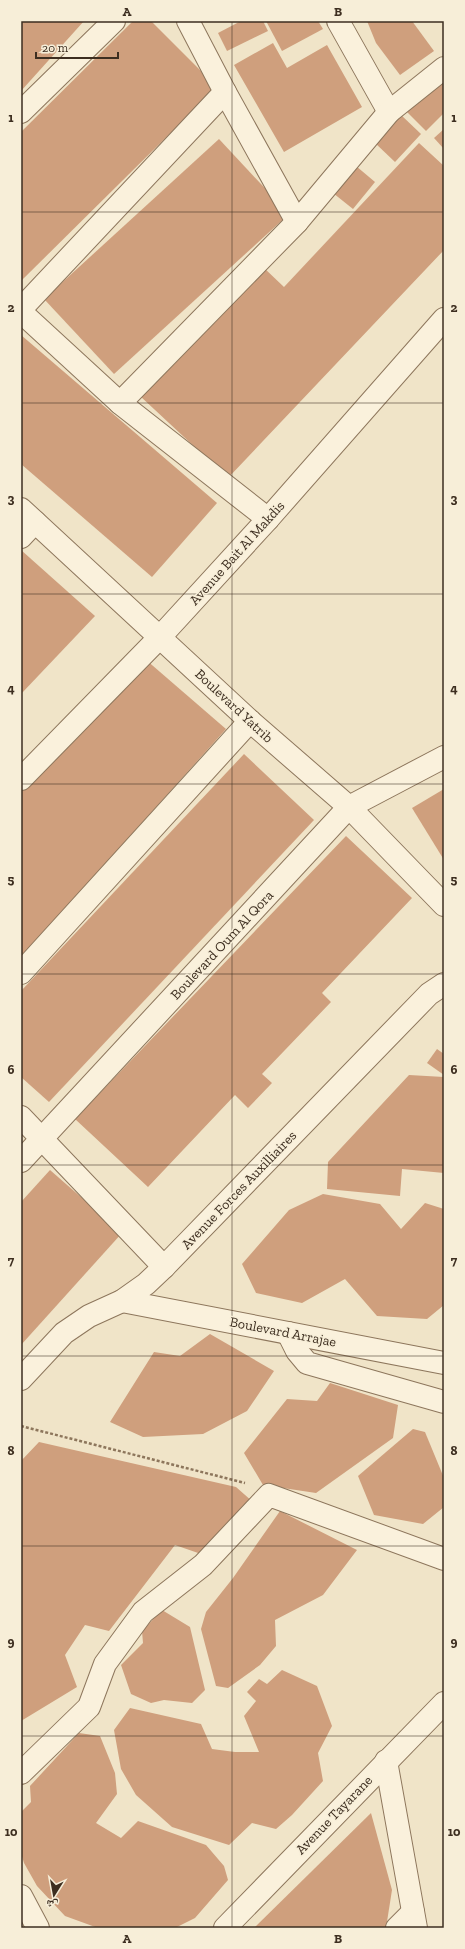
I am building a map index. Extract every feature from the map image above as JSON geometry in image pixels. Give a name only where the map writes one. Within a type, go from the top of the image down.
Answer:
[{"type":"street","points":[[21,112],[114,21]]},
{"type":"street","points":[[188,21],[225,92],[297,222]]},
{"type":"street","points":[[338,21],[389,112]]},
{"type":"street","points":[[120,403],[297,222],[389,112],[444,68]]},
{"type":"street","points":[[225,92],[21,310],[120,403],[268,519]]},
{"type":"street","name":"Avenue Bait Al Makdis","points":[[21,779],[160,637],[268,519],[444,319]]},
{"type":"street","name":"Boulevard Yatrib","points":[[26,523],[160,637],[250,721],[349,807],[444,905]]},
{"type":"street","points":[[21,973],[250,721]]},
{"type":"street","name":"Boulevard Oum Al Qora","points":[[21,1161],[349,807],[444,757]]},
{"type":"street","name":"Avenue Forces Auxilliaires","points":[[21,1379],[64,1333],[89,1316],[122,1301],[146,1284],[164,1268],[429,994],[444,984]]},
{"type":"street","points":[[21,1116],[164,1268]]},
{"type":"street","name":"Boulevard Arrajae","points":[[122,1301],[444,1363]]},
{"type":"street","points":[[288,1333],[297,1352],[307,1363],[444,1402]]},
{"type":"street","points":[[21,1773],[89,1708],[105,1664],[143,1612],[203,1565],[269,1495],[444,1560]]},
{"type":"street","name":"Avenue Tayarane","points":[[225,1928],[444,1703]]},
{"type":"street","points":[[386,1761],[414,1920],[397,1928]]},
{"type":"street","points":[[21,1896],[38,1928]]},
{"type":"path","points":[[21,1426],[239,1480],[269,1495]]},
{"type":"building","points":[[21,21],[84,21],[21,91]]},
{"type":"building","points":[[133,21],[151,21],[217,87],[21,281],[21,132]]},
{"type":"building","points":[[241,21],[263,21],[268,31],[227,51],[218,33]]},
{"type":"building","points":[[266,21],[318,21],[323,29],[282,51]]},
{"type":"building","points":[[367,21],[412,21],[434,51],[400,75],[376,43]]},
{"type":"building","points":[[273,43],[287,68],[327,45],[362,107],[284,152],[234,65]]},
{"type":"building","points":[[444,76],[444,113],[426,131],[407,112]]},
{"type":"building","points":[[400,114],[421,134],[395,162],[374,142]]},
{"type":"building","points":[[444,129],[444,149],[434,138]]},
{"type":"building","points":[[219,139],[289,214],[114,374],[44,299]]},
{"type":"building","points":[[419,143],[444,166],[444,250],[228,478],[140,396],[263,267],[284,287]]},
{"type":"building","points":[[356,166],[375,182],[353,209],[333,193]]},
{"type":"building","points":[[21,335],[217,503],[152,577],[21,464]]},
{"type":"building","points":[[21,550],[95,616],[21,694]]},
{"type":"building","points":[[145,659],[226,729],[21,958],[21,789]]},
{"type":"building","points":[[244,754],[314,820],[49,1102],[21,1077],[21,991]]},
{"type":"building","points":[[444,789],[444,860],[412,808]]},
{"type":"building","points":[[346,836],[412,898],[322,993],[331,1002],[262,1074],[272,1083],[248,1108],[235,1095],[148,1187],[75,1119]]},
{"type":"building","points":[[437,1049],[444,1054],[444,1075],[427,1063]]},
{"type":"building","points":[[409,1075],[444,1077],[444,1173],[402,1169],[400,1196],[327,1189],[328,1162]]},
{"type":"building","points":[[50,1170],[122,1233],[21,1345],[21,1202]]},
{"type":"building","points":[[323,1194],[380,1204],[401,1229],[425,1203],[444,1209],[444,1305],[427,1319],[377,1316],[345,1279],[302,1303],[256,1293],[242,1264],[289,1210]]},
{"type":"building","points":[[210,1334],[274,1371],[247,1411],[203,1434],[143,1437],[110,1422],[154,1352],[180,1356]]},
{"type":"building","points":[[330,1383],[398,1405],[393,1438],[316,1493],[263,1485],[244,1453],[287,1399],[317,1401]]},
{"type":"building","points":[[413,1429],[425,1432],[444,1478],[444,1507],[423,1524],[374,1515],[358,1476]]},
{"type":"building","points":[[39,1442],[236,1487],[253,1502],[201,1554],[175,1545],[109,1631],[85,1625],[65,1655],[77,1687],[21,1721],[21,1461]]},
{"type":"building","points":[[280,1511],[357,1550],[323,1595],[275,1620],[276,1646],[260,1665],[228,1688],[216,1686],[201,1629],[206,1612],[233,1578]]},
{"type":"building","points":[[162,1610],[190,1627],[205,1690],[192,1703],[164,1700],[151,1703],[131,1694],[121,1665],[143,1643],[142,1631]]},
{"type":"building","points":[[282,1670],[317,1686],[332,1726],[318,1753],[323,1781],[292,1815],[276,1829],[252,1823],[229,1845],[172,1827],[136,1795],[121,1769],[114,1730],[130,1708],[201,1724],[212,1749],[235,1752],[259,1752],[244,1716],[256,1701],[247,1692],[259,1679],[267,1684]]},
{"type":"building","points":[[79,1733],[100,1736],[115,1773],[117,1794],[96,1823],[121,1838],[138,1821],[206,1845],[224,1866],[228,1880],[195,1918],[175,1928],[98,1928],[65,1916],[37,1886],[24,1863],[21,1853],[21,1812],[31,1802],[30,1786]]},
{"type":"building","points":[[371,1813],[392,1890],[386,1928],[254,1928]]}]
